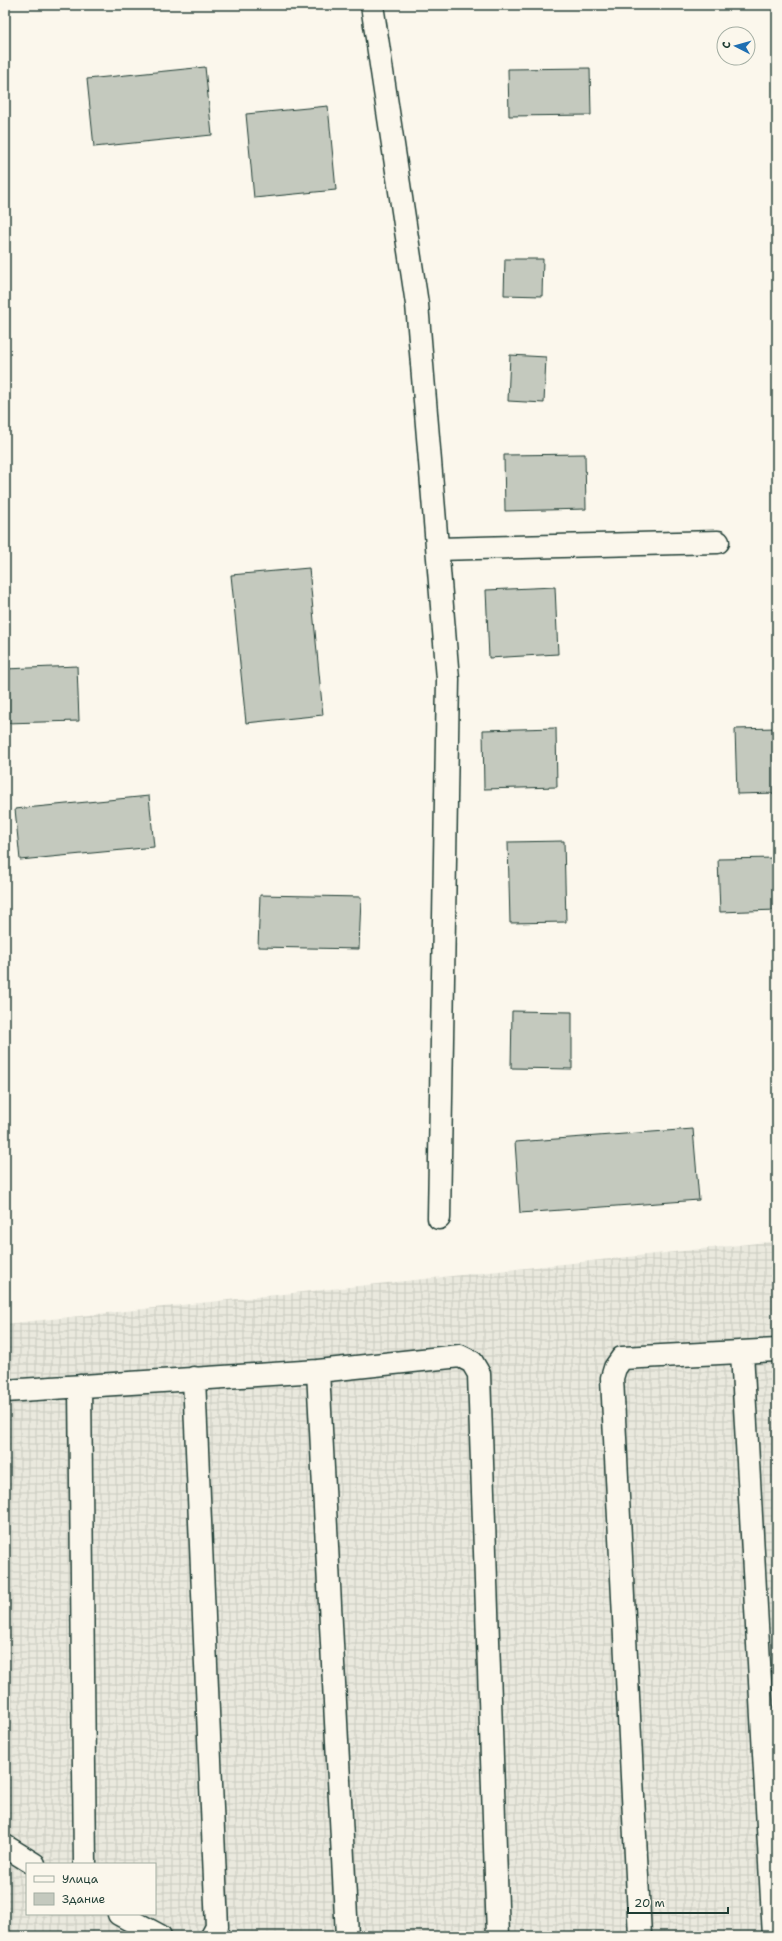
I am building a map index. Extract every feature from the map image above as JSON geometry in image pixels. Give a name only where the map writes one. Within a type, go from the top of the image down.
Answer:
[{"type":"lane","points":[[372,5],[418,304],[448,679],[439,1218]]},
{"type":"lane","points":[[438,549],[718,542]]},
{"type":"lane","points":[[640,1936],[612,1378],[615,1368],[622,1358],[777,1350]]},
{"type":"lane","points":[[742,1352],[774,1936]]},
{"type":"lane","points":[[5,1390],[318,1371],[460,1356],[472,1362],[478,1374],[498,1936]]},
{"type":"lane","points":[[318,1371],[347,1936]]},
{"type":"lane","points":[[194,1378],[217,1927],[212,1936]]},
{"type":"lane","points":[[80,1386],[85,1863]]},
{"type":"lane","points":[[5,1846],[32,1863]]},
{"type":"lane","points":[[121,1915],[160,1936]]},
{"type":"shaded area","points":[[777,1241],[777,1936],[5,1936],[5,1324]]},
{"type":"building","points":[[205,67],[212,135],[94,147],[87,79]]},
{"type":"building","points":[[590,68],[591,115],[509,116],[508,69]]},
{"type":"building","points":[[328,106],[336,190],[254,198],[246,114]]},
{"type":"building","points":[[505,259],[543,259],[542,296],[504,295]]},
{"type":"building","points":[[510,355],[546,357],[544,403],[508,401]]},
{"type":"building","points":[[585,454],[586,509],[505,511],[504,455]]},
{"type":"building","points":[[309,568],[323,715],[246,723],[231,575]]},
{"type":"building","points":[[555,587],[558,654],[489,658],[486,590]]},
{"type":"building","points":[[77,666],[79,721],[5,723],[5,669]]},
{"type":"building","points":[[556,728],[557,787],[484,789],[483,730]]},
{"type":"building","points":[[777,728],[777,793],[737,794],[735,729]]},
{"type":"building","points":[[149,796],[154,847],[20,860],[15,809]]},
{"type":"building","points":[[564,841],[566,922],[510,923],[508,842]]},
{"type":"building","points":[[777,858],[777,910],[720,912],[718,859]]},
{"type":"building","points":[[260,895],[361,897],[359,949],[258,947]]},
{"type":"building","points":[[512,1011],[572,1012],[572,1069],[511,1068]]},
{"type":"building","points":[[693,1129],[699,1200],[520,1213],[515,1142]]}]
